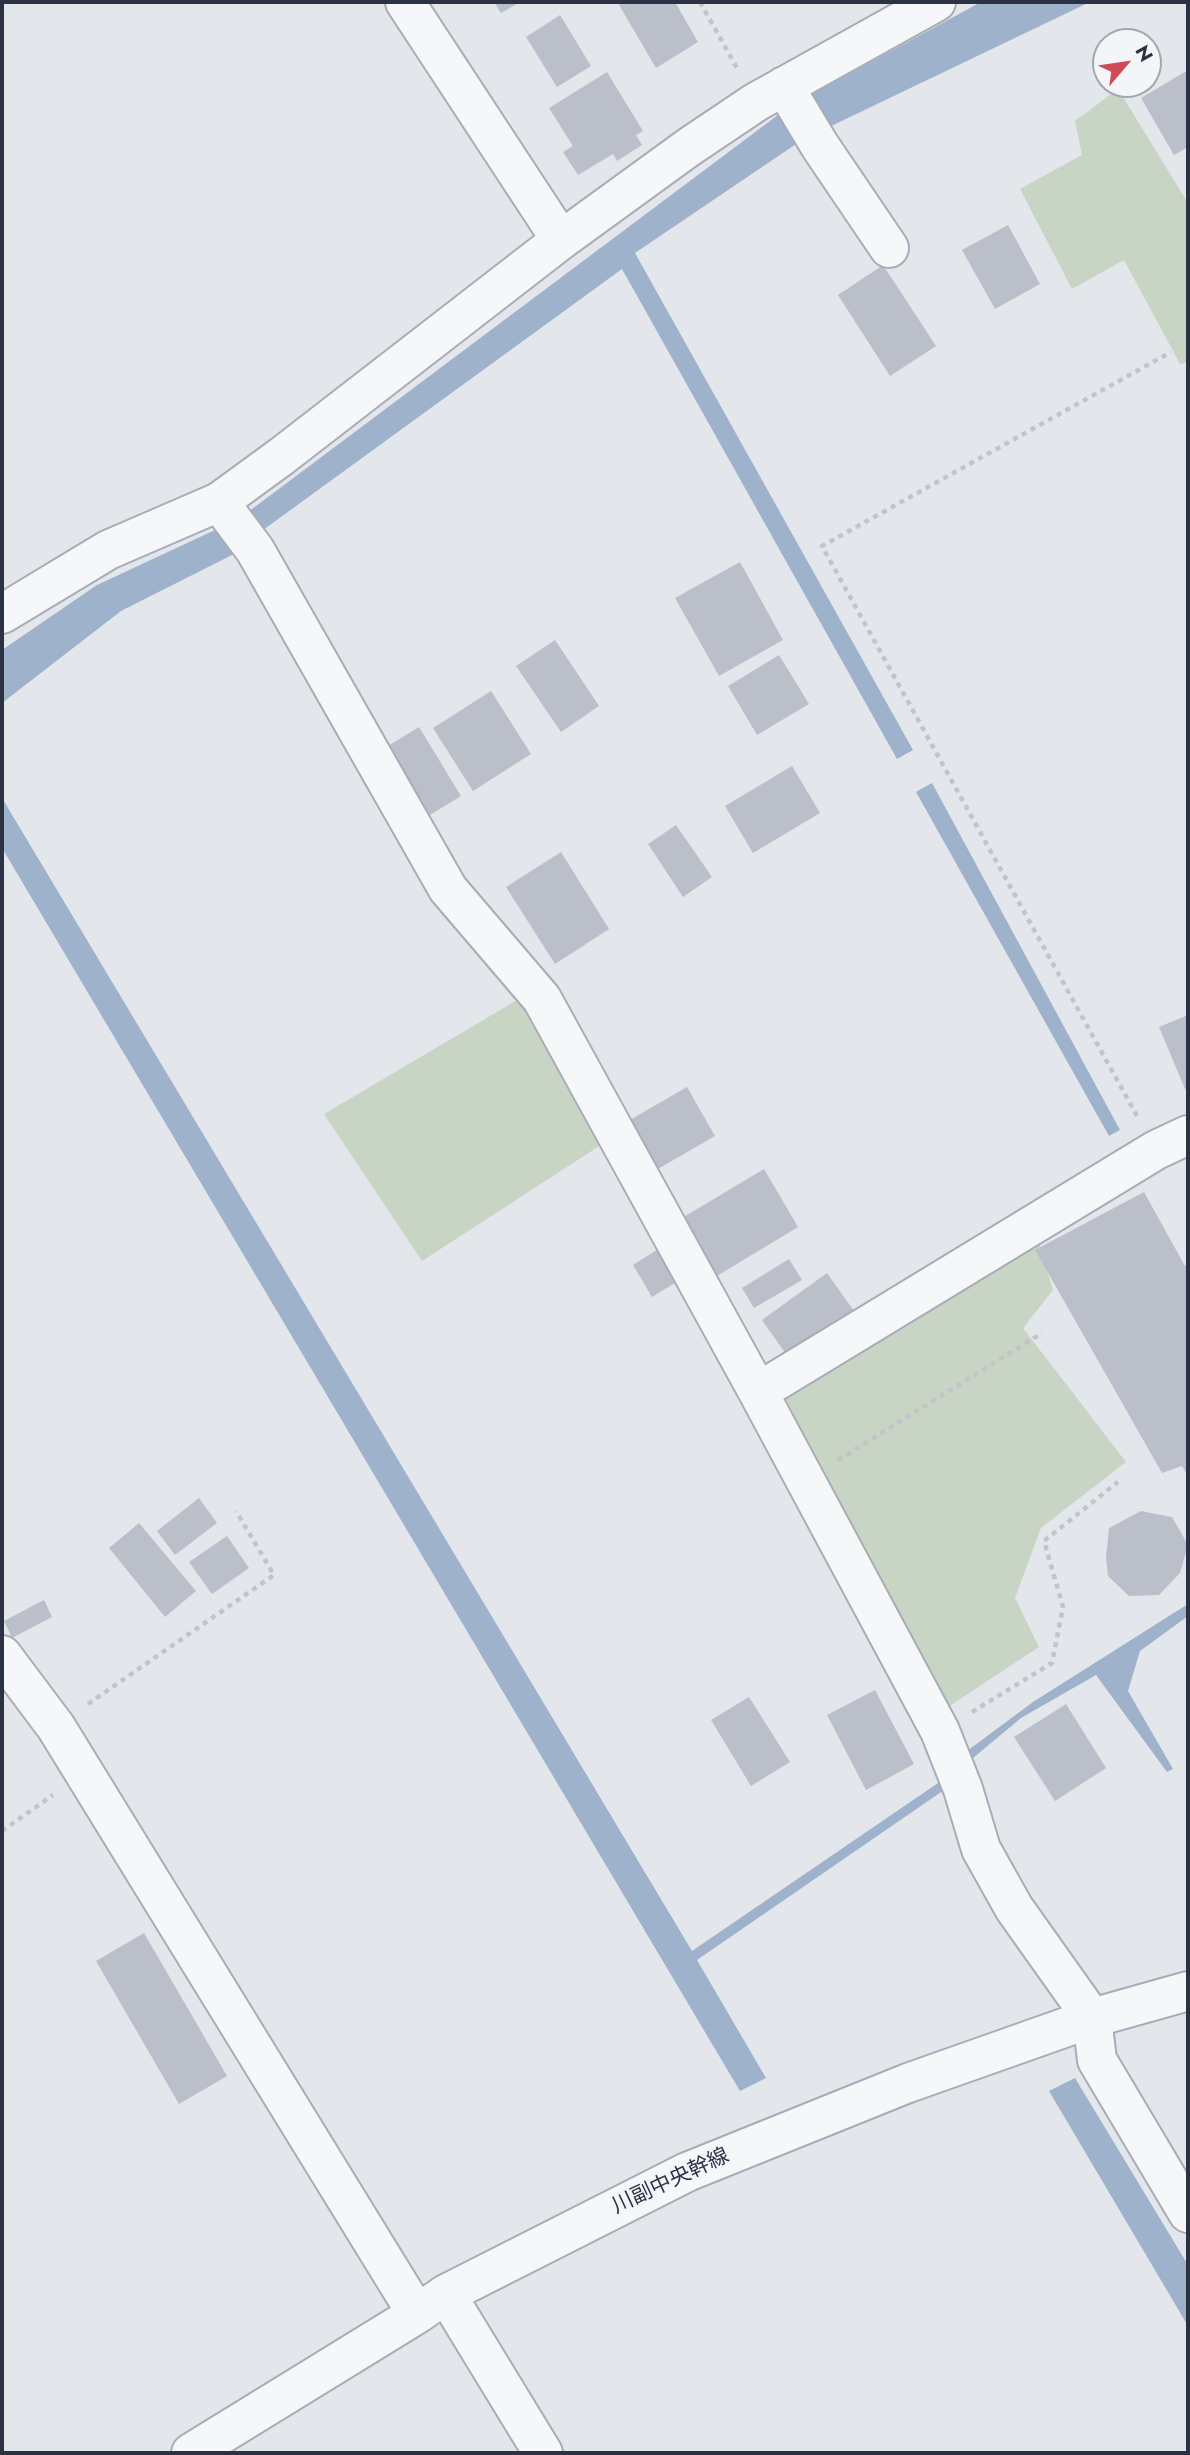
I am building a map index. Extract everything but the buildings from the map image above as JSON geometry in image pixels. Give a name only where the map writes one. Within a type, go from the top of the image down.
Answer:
[{"type":"street","points":[[405,2],[561,240]]},
{"type":"street","points":[[2,614],[108,550],[219,502],[561,240],[689,147],[770,94],[936,2]]},
{"type":"street","points":[[770,94],[820,146],[889,248]]},
{"type":"street","points":[[219,502],[255,550],[449,889],[542,999],[940,1731],[963,1789],[981,1849],[1014,1908],[1093,2018],[1097,2060],[1188,2213]]},
{"type":"street","points":[[758,1392],[1172,1142]]},
{"type":"street","points":[[2,1655],[56,1727],[432,2304],[543,2453]]},
{"type":"street","name":"川副中央幹線","points":[[191,2453],[432,2304],[687,2172],[908,2083],[1093,2018],[1188,1991]]},
{"type":"path","points":[[700,2],[770,94]]},
{"type":"path","points":[[1171,352],[822,546],[1172,1142]]},
{"type":"path","points":[[805,1481],[1042,1333]]},
{"type":"path","points":[[940,1731],[1052,1663],[1063,1607],[1044,1541],[1118,1482]]},
{"type":"path","points":[[56,1727],[274,1575],[236,1511]]},
{"type":"path","points":[[2,1831],[85,1773]]},
{"type":"green space","points":[[1106,98],[1124,98],[1188,203],[1188,362],[1180,364],[1124,260],[1072,289],[1020,189],[1082,155],[1075,121]]},
{"type":"green space","points":[[524,996],[607,1141],[422,1261],[324,1114]]},
{"type":"green space","points":[[1037,1237],[1053,1290],[1023,1328],[1126,1462],[1041,1528],[1015,1598],[1039,1647],[942,1711],[773,1395]]},
{"type":"water","points":[[981,2],[1090,2],[802,140],[635,253],[913,750],[897,759],[622,269],[263,530],[248,512],[790,106]]},
{"type":"water","points":[[215,530],[234,554],[121,611],[2,703],[2,650],[97,585]]},
{"type":"water","points":[[932,783],[1120,1130],[1109,1136],[916,792]]},
{"type":"water","points":[[2,798],[692,1951],[941,1781],[944,1790],[697,1960],[766,2078],[740,2091],[2,848]]},
{"type":"water","points":[[1188,1604],[1188,1616],[1140,1651],[1128,1691],[1173,1769],[1167,1772],[1096,1675],[1021,1718],[967,1763],[963,1754],[1033,1702]]},
{"type":"water","points":[[1075,2078],[1188,2265],[1188,2326],[1049,2091]]}]
